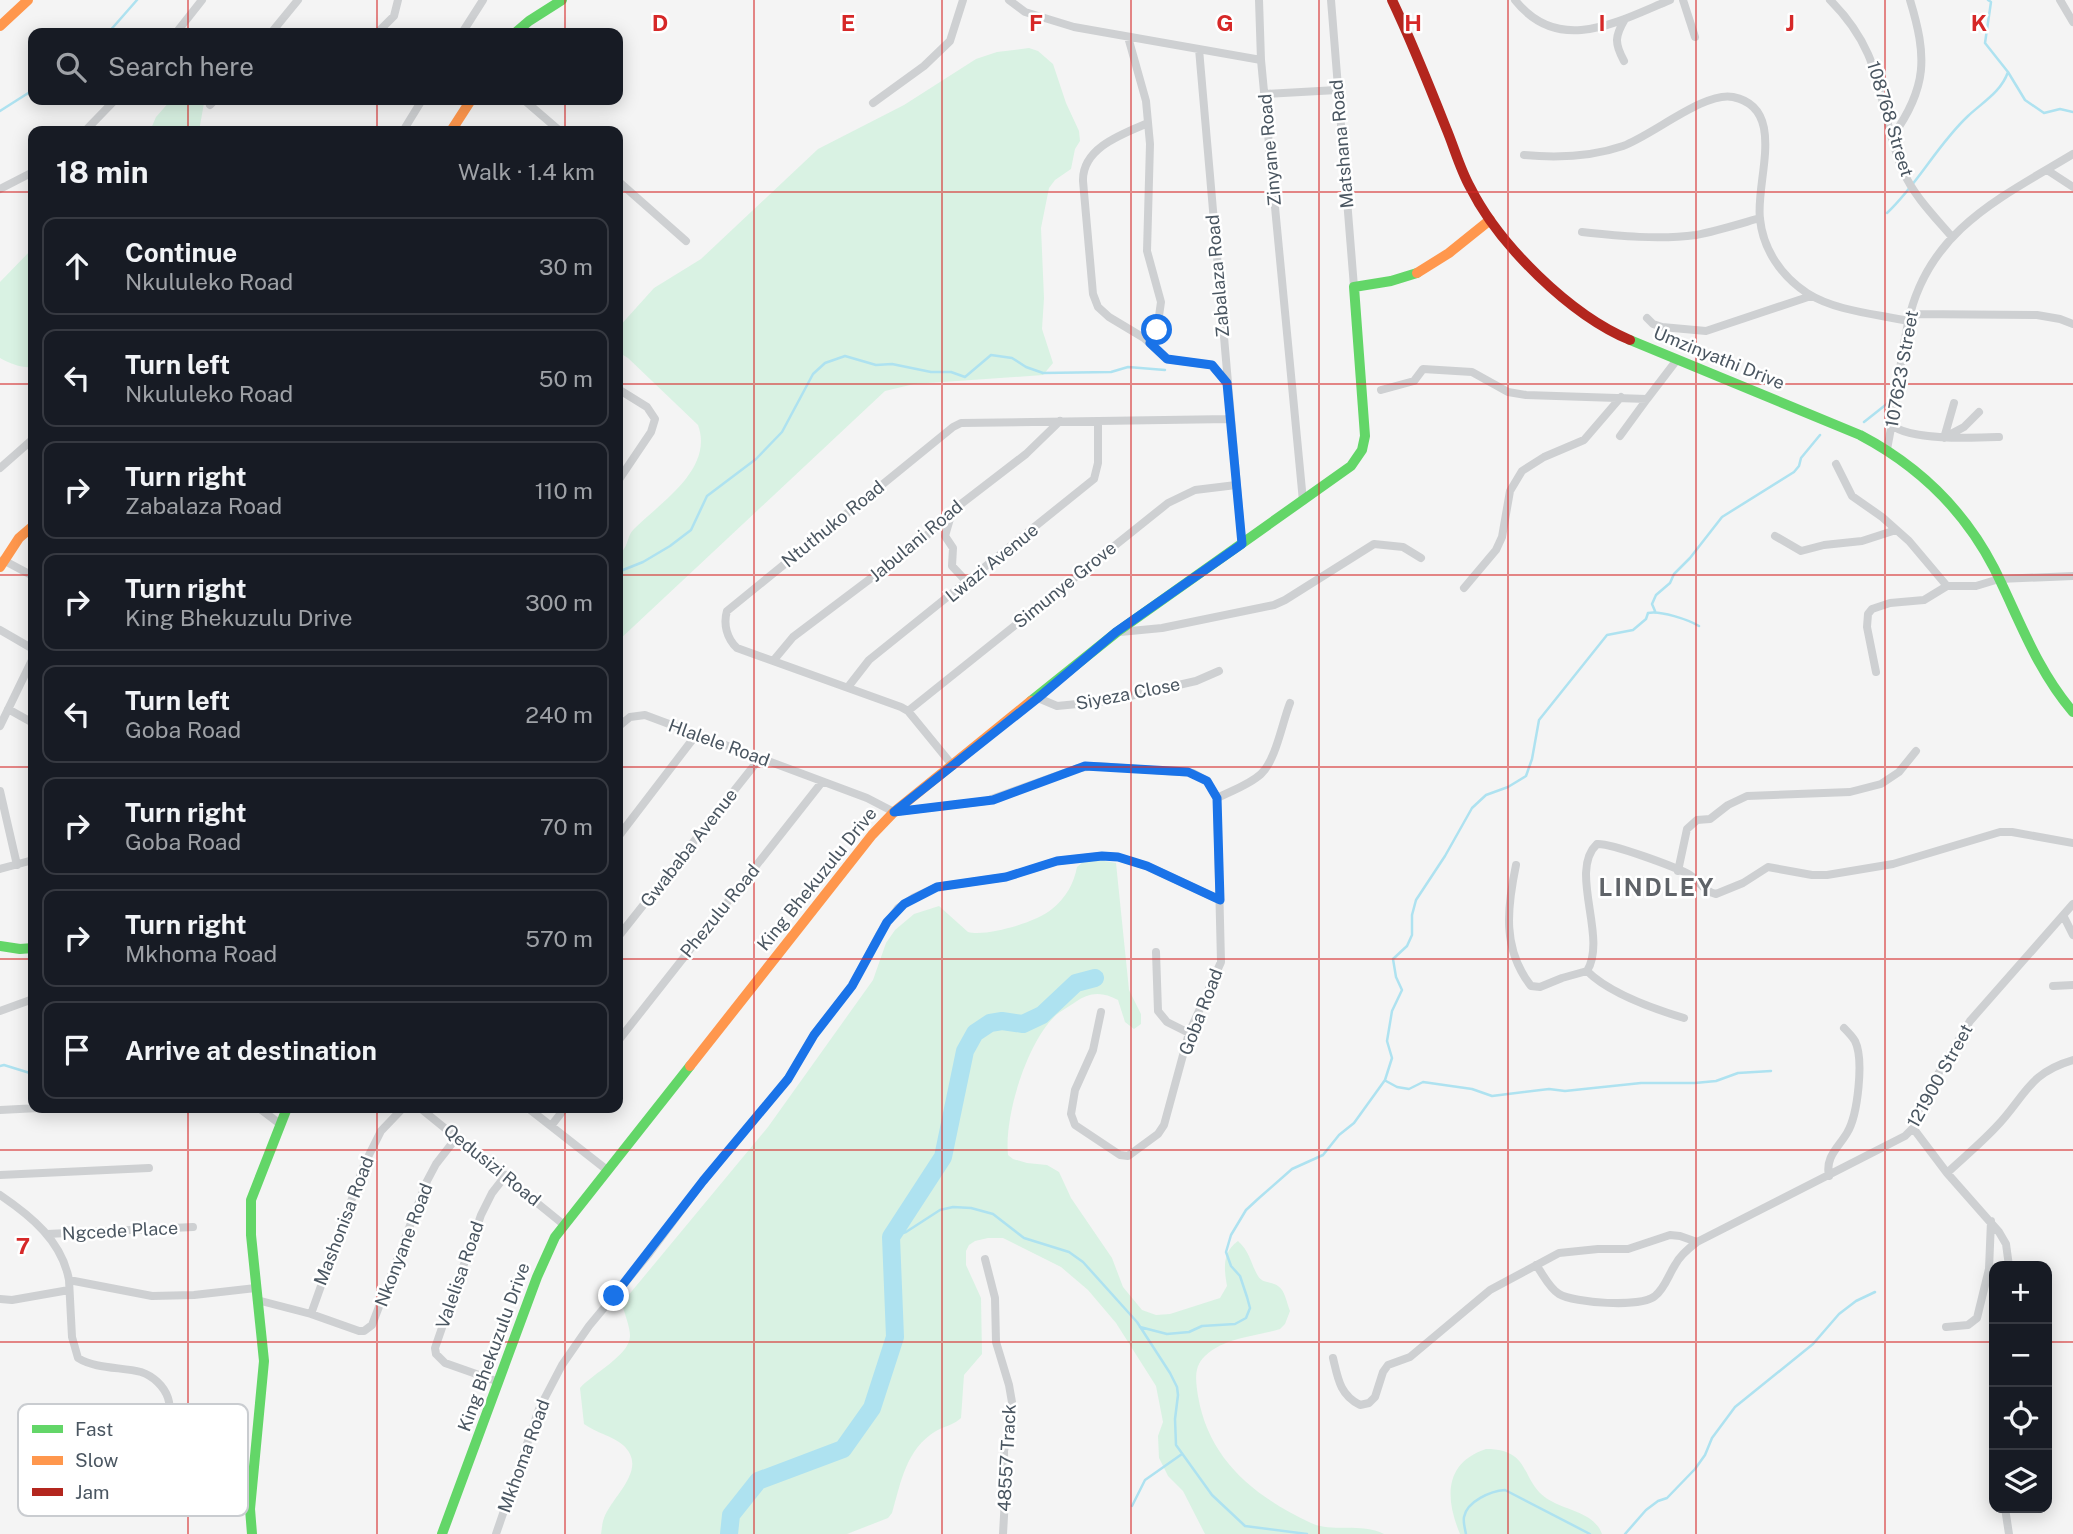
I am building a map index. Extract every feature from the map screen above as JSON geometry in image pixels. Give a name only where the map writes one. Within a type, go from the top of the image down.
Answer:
[{"type":"street","points":[[0,26],[28,0]]},
{"type":"street","points":[[181,28],[202,0]]},
{"type":"street","points":[[275,28],[298,0]]},
{"type":"street","points":[[382,28],[394,16],[398,0]]},
{"type":"street","points":[[466,28],[483,0]]},
{"type":"street","points":[[521,28],[562,0]]},
{"type":"street","points":[[873,103],[924,66],[950,41],[964,0]]},
{"type":"street","points":[[1009,0],[1025,12],[1074,27],[1261,60]]},
{"type":"street","name":"Zinyane Road","points":[[1259,0],[1261,60],[1303,501]]},
{"type":"street","name":"Matshana Road","points":[[1331,0],[1354,287]]},
{"type":"street","name":"Umzinyathi Drive","points":[[1392,0],[1411,39],[1462,171],[1490,220],[1527,265],[1570,304],[1623,337],[1860,435],[1887,449],[1932,487],[1970,529],[1999,579],[2045,676],[2073,712]]},
{"type":"street","points":[[1515,0],[1531,17],[1564,30],[1591,30],[1670,0]]},
{"type":"street","points":[[1683,0],[1695,37]]},
{"type":"street","name":"108768 Street","points":[[1830,0],[1850,22],[1867,48],[1878,78],[1892,137],[1908,181],[1952,237]]},
{"type":"street","points":[[1892,137],[1913,104],[1922,65],[1920,32],[1910,0]]},
{"type":"street","points":[[2060,0],[2073,22]]},
{"type":"street","points":[[1624,61],[1617,48],[1616,36],[1625,18]]},
{"type":"street","points":[[1128,37],[1144,92],[1148,123],[1150,159],[1147,251],[1161,302],[1157,330],[1150,343]]},
{"type":"street","name":"Zabalaza Road","points":[[1199,49],[1242,544]]},
{"type":"street","points":[[1265,94],[1337,90]]},
{"type":"street","points":[[1524,155],[1559,157],[1601,152],[1639,140],[1710,99],[1722,96],[1738,98],[1756,110],[1765,128],[1760,218],[1767,245],[1778,266],[1794,284],[1811,296],[1840,306],[1909,317],[2037,315],[2073,324]]},
{"type":"street","points":[[90,126],[110,105]]},
{"type":"street","points":[[406,126],[419,105]]},
{"type":"street","points":[[454,126],[468,105]]},
{"type":"street","points":[[530,105],[554,126]]},
{"type":"street","points":[[1148,123],[1111,140],[1090,159],[1082,176],[1093,290],[1098,307],[1150,343],[1167,359],[1212,365],[1227,383]]},
{"type":"street","name":"107623 Street","points":[[1887,449],[1909,317],[1923,278],[1952,237],[1983,209],[2073,154]]},
{"type":"street","points":[[2047,170],[2073,187]]},
{"type":"street","points":[[0,189],[28,175]]},
{"type":"street","points":[[623,185],[686,241]]},
{"type":"street","points":[[1582,232],[1624,236],[1683,236],[1760,218]]},
{"type":"street","points":[[1354,287],[1395,280],[1416,273],[1444,256],[1490,220]]},
{"type":"street","name":"King Bhekuzulu Drive","points":[[442,1534],[537,1277],[555,1237],[847,866],[894,812],[1038,698],[1116,632],[1303,501],[1350,466],[1359,456],[1364,444],[1354,287]]},
{"type":"street","points":[[1647,318],[1662,327],[1706,331],[1811,296]]},
{"type":"street","points":[[1620,436],[1676,361]]},
{"type":"street","points":[[1381,390],[1410,383],[1418,378],[1423,369],[1435,369],[1472,372],[1499,388],[1526,395],[1647,399]]},
{"type":"street","points":[[623,392],[647,407],[654,419],[651,432],[623,474]]},
{"type":"street","points":[[1464,589],[1496,550],[1502,537],[1510,491],[1522,471],[1544,457],[1584,440],[1621,397]]},
{"type":"street","points":[[1944,438],[1954,403]]},
{"type":"street","points":[[1944,438],[1964,427],[1979,412]]},
{"type":"street","name":"Ntuthuko Road","points":[[953,766],[908,711],[901,707],[734,645],[725,620],[729,608],[957,425],[977,421],[1230,419]]},
{"type":"street","name":"Jabulani Road","points":[[773,661],[793,637],[923,539],[952,511],[1026,454],[1060,421]]},
{"type":"street","name":"Lwazi Avenue","points":[[848,687],[869,660],[1094,480],[1098,463],[1098,421]]},
{"type":"street","points":[[1892,425],[1899,431],[1944,438],[1999,437]]},
{"type":"street","points":[[0,468],[28,443]]},
{"type":"street","points":[[1836,464],[1851,495],[1909,541],[1947,586]]},
{"type":"street","name":"Simunye Grove","points":[[908,711],[1168,503],[1195,491],[1236,485]]},
{"type":"street","points":[[952,511],[945,536],[953,548],[952,566],[967,582]]},
{"type":"street","points":[[28,530],[19,538],[2,563],[28,574]]},
{"type":"street","points":[[1775,536],[1801,551],[1824,545],[1863,541],[1896,530]]},
{"type":"street","points":[[1116,632],[1162,628],[1267,607],[1285,600],[1374,544],[1403,547],[1421,558]]},
{"type":"street","points":[[1876,672],[1867,626],[1869,611],[1890,603],[1924,600],[1947,586],[1976,586],[1999,579],[2073,576]]},
{"type":"street","points":[[0,630],[28,646]]},
{"type":"street","points":[[0,726],[28,668]]},
{"type":"street","name":"Siyeza Close","points":[[1038,698],[1057,706],[1108,701],[1196,681],[1219,671]]},
{"type":"street","points":[[894,812],[993,800],[1085,766],[1188,772],[1207,781],[1217,798],[1261,774],[1272,758],[1290,703]]},
{"type":"street","points":[[8,709],[28,720]]},
{"type":"street","name":"Hlalele Road","points":[[623,723],[630,717],[645,715],[867,798],[894,812]]},
{"type":"street","points":[[623,830],[696,735]]},
{"type":"street","points":[[1678,871],[1687,829],[1697,820],[1710,819],[1728,805],[1748,796],[1850,792],[1881,784],[1899,772],[1916,751]]},
{"type":"street","name":"Gwababa Avenue","points":[[623,931],[760,758]]},
{"type":"street","name":"Phezulu Road","points":[[623,1035],[822,782]]},
{"type":"street","points":[[0,791],[16,865]]},
{"type":"street","name":"Goba Road","points":[[1101,1012],[1093,1050],[1071,1105],[1071,1116],[1075,1125],[1123,1156],[1133,1153],[1158,1134],[1164,1125],[1189,1032],[1221,962],[1217,798]]},
{"type":"street","points":[[1516,865],[1510,903],[1509,942],[1525,979],[1531,986],[1540,987],[1587,971],[1592,964],[1594,946],[1587,883],[1590,851],[1597,844],[1601,843],[1688,874],[1699,886],[1716,894],[1743,883],[1765,867],[1827,875],[1893,864],[2000,832],[2073,843]]},
{"type":"street","name":"Mkhoma Road","points":[[495,1534],[539,1409],[562,1365],[589,1326],[648,1255],[703,1181],[788,1079],[814,1035],[852,986],[879,934],[898,908],[937,887],[1006,877],[1057,861],[1102,856],[1118,857],[1147,866],[1220,900]]},
{"type":"street","points":[[0,869],[28,861]]},
{"type":"street","name":"121900 Street","points":[[1697,1242],[1905,1136],[1913,1128],[1932,1084],[1969,1021],[2073,904]]},
{"type":"street","points":[[2063,915],[2073,935]]},
{"type":"street","points":[[0,946],[28,948]]},
{"type":"street","points":[[1156,952],[1158,1011],[1167,1022],[1189,1032]]},
{"type":"street","points":[[1587,971],[1609,987],[1663,1012],[1684,1018]]},
{"type":"street","points":[[2053,986],[2073,985]]},
{"type":"street","points":[[0,1011],[28,1001]]},
{"type":"street","points":[[1829,1176],[1828,1161],[1848,1131],[1852,1120],[1859,1069],[1855,1041],[1844,1028]]},
{"type":"street","points":[[1947,1173],[1996,1127],[2032,1081],[2043,1072],[2073,1060]]},
{"type":"street","points":[[0,1110],[28,1109]]},
{"type":"street","points":[[266,1113],[280,1124]]},
{"type":"street","points":[[251,1534],[250,1509],[264,1361],[251,1235],[251,1200],[285,1113]]},
{"type":"street","name":"Mashonisa Road","points":[[311,1314],[364,1165],[381,1131],[398,1113]]},
{"type":"street","name":"Qedusizi Road","points":[[426,1113],[564,1224]]},
{"type":"street","points":[[534,1113],[607,1170]]},
{"type":"street","points":[[551,1126],[561,1113]]},
{"type":"street","points":[[1913,1128],[1947,1173],[1991,1221],[2006,1244],[2008,1261]]},
{"type":"street","name":"Nkonyane Road","points":[[311,1314],[359,1331],[369,1329],[427,1181],[436,1164],[457,1137]]},
{"type":"street","points":[[0,1175],[149,1168]]},
{"type":"street","name":"Valelisa Road","points":[[499,1382],[445,1363],[436,1354],[435,1348],[481,1215],[492,1193],[506,1175]]},
{"type":"street","points":[[0,1195],[31,1217],[47,1234],[66,1265],[74,1348],[78,1358],[143,1373],[157,1381],[167,1394],[168,1404]]},
{"type":"street","points":[[1946,1326],[1968,1325],[1977,1318],[1989,1269],[1991,1221]]},
{"type":"street","name":"Ngcede Place","points":[[47,1234],[193,1227]]},
{"type":"street","points":[[1334,1358],[1338,1379],[1345,1394],[1360,1405],[1368,1403],[1374,1397],[1385,1368],[1410,1357],[1484,1294],[1536,1265],[1562,1252],[1628,1249],[1670,1235],[1697,1242],[1675,1264],[1662,1289],[1652,1299],[1644,1301],[1620,1303],[1575,1300],[1560,1294],[1536,1265]]},
{"type":"street","name":"48557 Track","points":[[985,1259],[995,1298],[996,1342],[1013,1408],[1004,1451],[1006,1498],[1003,1534]]},
{"type":"street","points":[[0,1299],[12,1300],[69,1285],[152,1296],[194,1295],[256,1288]]},
{"type":"street","points":[[257,1300],[311,1314]]},
{"type":"street","points":[[2006,1513],[2009,1534]]},
{"type":"green space","points":[[1029,48],[1038,51],[1053,64],[1079,131],[1080,141],[1075,149],[1071,169],[1055,180],[1049,188],[1041,228],[1044,298],[1042,329],[1053,363],[1043,375],[914,384],[885,391],[623,636],[623,549],[634,529],[670,496],[692,470],[699,456],[701,441],[698,425],[623,355],[623,322],[654,288],[701,259],[818,149],[904,105],[976,59],[997,52]]},
{"type":"green space","points":[[167,105],[204,105],[200,126],[152,126]]},
{"type":"green space","points":[[28,253],[28,367],[0,358],[0,282]]},
{"type":"green space","points":[[1084,861],[1116,863],[1129,990],[1141,1014],[1141,1024],[1134,1029],[1125,1022],[1118,1000],[1101,994],[1080,999],[1056,1015],[1036,1043],[1020,1080],[1010,1120],[1008,1155],[1027,1163],[1047,1165],[1059,1172],[1071,1198],[1112,1258],[1123,1287],[1142,1310],[1156,1315],[1170,1314],[1220,1298],[1227,1286],[1225,1267],[1229,1250],[1238,1241],[1242,1245],[1260,1279],[1280,1288],[1290,1311],[1280,1329],[1231,1341],[1201,1360],[1196,1375],[1197,1391],[1212,1439],[1237,1473],[1253,1488],[1290,1512],[1319,1526],[1375,1530],[1384,1534],[1205,1534],[1183,1491],[1168,1476],[1159,1458],[1158,1436],[1163,1422],[1156,1386],[1116,1323],[1088,1290],[1061,1267],[1003,1238],[988,1238],[975,1241],[966,1251],[966,1265],[981,1298],[982,1354],[964,1375],[961,1418],[936,1431],[918,1447],[906,1467],[892,1513],[888,1518],[847,1534],[601,1534],[604,1518],[627,1482],[632,1463],[630,1454],[623,1445],[584,1424],[580,1388],[624,1350],[630,1336],[622,1303],[768,1127],[873,980],[886,943],[895,930],[914,914],[939,906],[968,932],[987,932],[1024,923],[1045,914],[1057,905],[1069,890],[1077,867]]},
{"type":"green space","points":[[1486,1449],[1512,1455],[1520,1461],[1542,1495],[1588,1517],[1599,1527],[1602,1534],[1460,1534],[1452,1508],[1452,1483],[1455,1473],[1472,1455]]},
{"type":"waterway","points":[[112,28],[137,0]]},
{"type":"waterway","points":[[1988,0],[1991,2],[1985,43],[2008,72],[2025,100],[2044,113],[2060,109],[2073,112]]},
{"type":"waterway","points":[[1887,213],[1957,127],[1996,91],[2008,72]]},
{"type":"waterway","points":[[0,111],[28,93]]},
{"type":"waterway","points":[[623,570],[643,562],[691,530],[707,496],[756,459],[782,432],[813,374],[825,363],[845,356],[876,365],[892,364],[931,372],[951,372],[965,377],[991,355],[1012,358],[1043,373],[1111,372],[1128,367],[1165,370]]},
{"type":"waterway","points":[[1864,422],[1888,403]]},
{"type":"waterway","points":[[1655,611],[1652,604],[1656,595],[1670,583],[1674,574],[1722,517],[1794,472],[1801,458],[1820,435]]},
{"type":"waterway","points":[[1140,1327],[1167,1334],[1189,1332],[1202,1326],[1235,1324],[1246,1318],[1250,1308],[1247,1297],[1240,1276],[1231,1266],[1226,1252],[1231,1235],[1246,1210],[1292,1169],[1323,1155],[1339,1135],[1354,1123],[1385,1080],[1392,1058],[1387,1041],[1392,1011],[1402,990],[1396,977],[1393,959],[1407,946],[1412,935],[1412,915],[1416,900],[1472,808],[1486,795],[1508,787],[1526,776],[1539,720],[1607,635],[1633,630],[1646,619],[1648,613],[1653,612],[1674,616],[1699,626]]},
{"type":"waterway","points":[[729,1534],[731,1515],[758,1481],[843,1449],[872,1408],[895,1337],[891,1237],[943,1157],[965,1051],[975,1033],[990,1023],[1002,1021],[1023,1024],[1042,1015],[1076,983],[1095,978]]},
{"type":"waterway","points":[[0,1066],[28,1072]]},
{"type":"waterway","points":[[1386,1081],[1409,1089],[1423,1082],[1472,1089],[1492,1096],[1641,1083],[1695,1083],[1716,1081],[1738,1073],[1771,1071]]},
{"type":"waterway","points":[[891,1237],[906,1232],[940,1210],[953,1207],[971,1208],[993,1214],[1024,1238],[1069,1252],[1083,1262],[1137,1322],[1170,1373],[1178,1395],[1176,1445],[1212,1495],[1245,1526],[1307,1534]]},
{"type":"waterway","points":[[1625,1534],[1646,1510],[1667,1498],[1695,1469],[1712,1438],[1735,1407],[1813,1344],[1839,1314],[1856,1301],[1875,1292]]},
{"type":"waterway","points":[[1132,1506],[1145,1480],[1182,1454]]},
{"type":"waterway","points":[[1466,1534],[1464,1517],[1470,1506],[1493,1492],[1505,1490],[1590,1534]]},
{"type":"traffic: fast","points":[[521,28],[562,0]]},
{"type":"traffic: fast","points":[[1031,701],[1117,632],[1351,466],[1362,450],[1365,436],[1354,287],[1391,281],[1417,273]]},
{"type":"traffic: fast","points":[[1630,340],[1860,435],[1920,475],[1953,508],[1982,547],[2038,661],[2073,712]]},
{"type":"traffic: fast","points":[[0,946],[28,948]]},
{"type":"traffic: fast","points":[[442,1534],[537,1277],[555,1237],[690,1066]]},
{"type":"traffic: fast","points":[[252,1534],[250,1509],[264,1361],[251,1235],[251,1200],[285,1113]]},
{"type":"traffic: slow","points":[[0,26],[28,0]]},
{"type":"traffic: slow","points":[[454,126],[468,105]]},
{"type":"traffic: slow","points":[[1417,273],[1449,253],[1490,220]]},
{"type":"traffic: slow","points":[[0,567],[19,538],[28,530]]},
{"type":"traffic: slow","points":[[690,1066],[872,835],[894,812],[1031,701]]},
{"type":"traffic: jam","points":[[1392,0],[1463,173],[1499,232],[1538,276],[1561,296],[1607,329],[1630,340]]},
{"type":"district","name":"LINDLEY","points":[[1657,888]]},
{"type":"route","points":[[614,1296],[703,1181],[788,1079],[814,1035],[852,986],[887,922],[898,908],[913,898],[937,887],[1006,877],[1057,861],[1102,856],[1118,857],[1147,866],[1220,900],[1217,798],[1207,781],[1188,772],[1085,766],[993,800],[894,812],[1038,698],[1116,632],[1242,544],[1227,383],[1212,365],[1181,363],[1167,359],[1150,343],[1157,330]]}]
